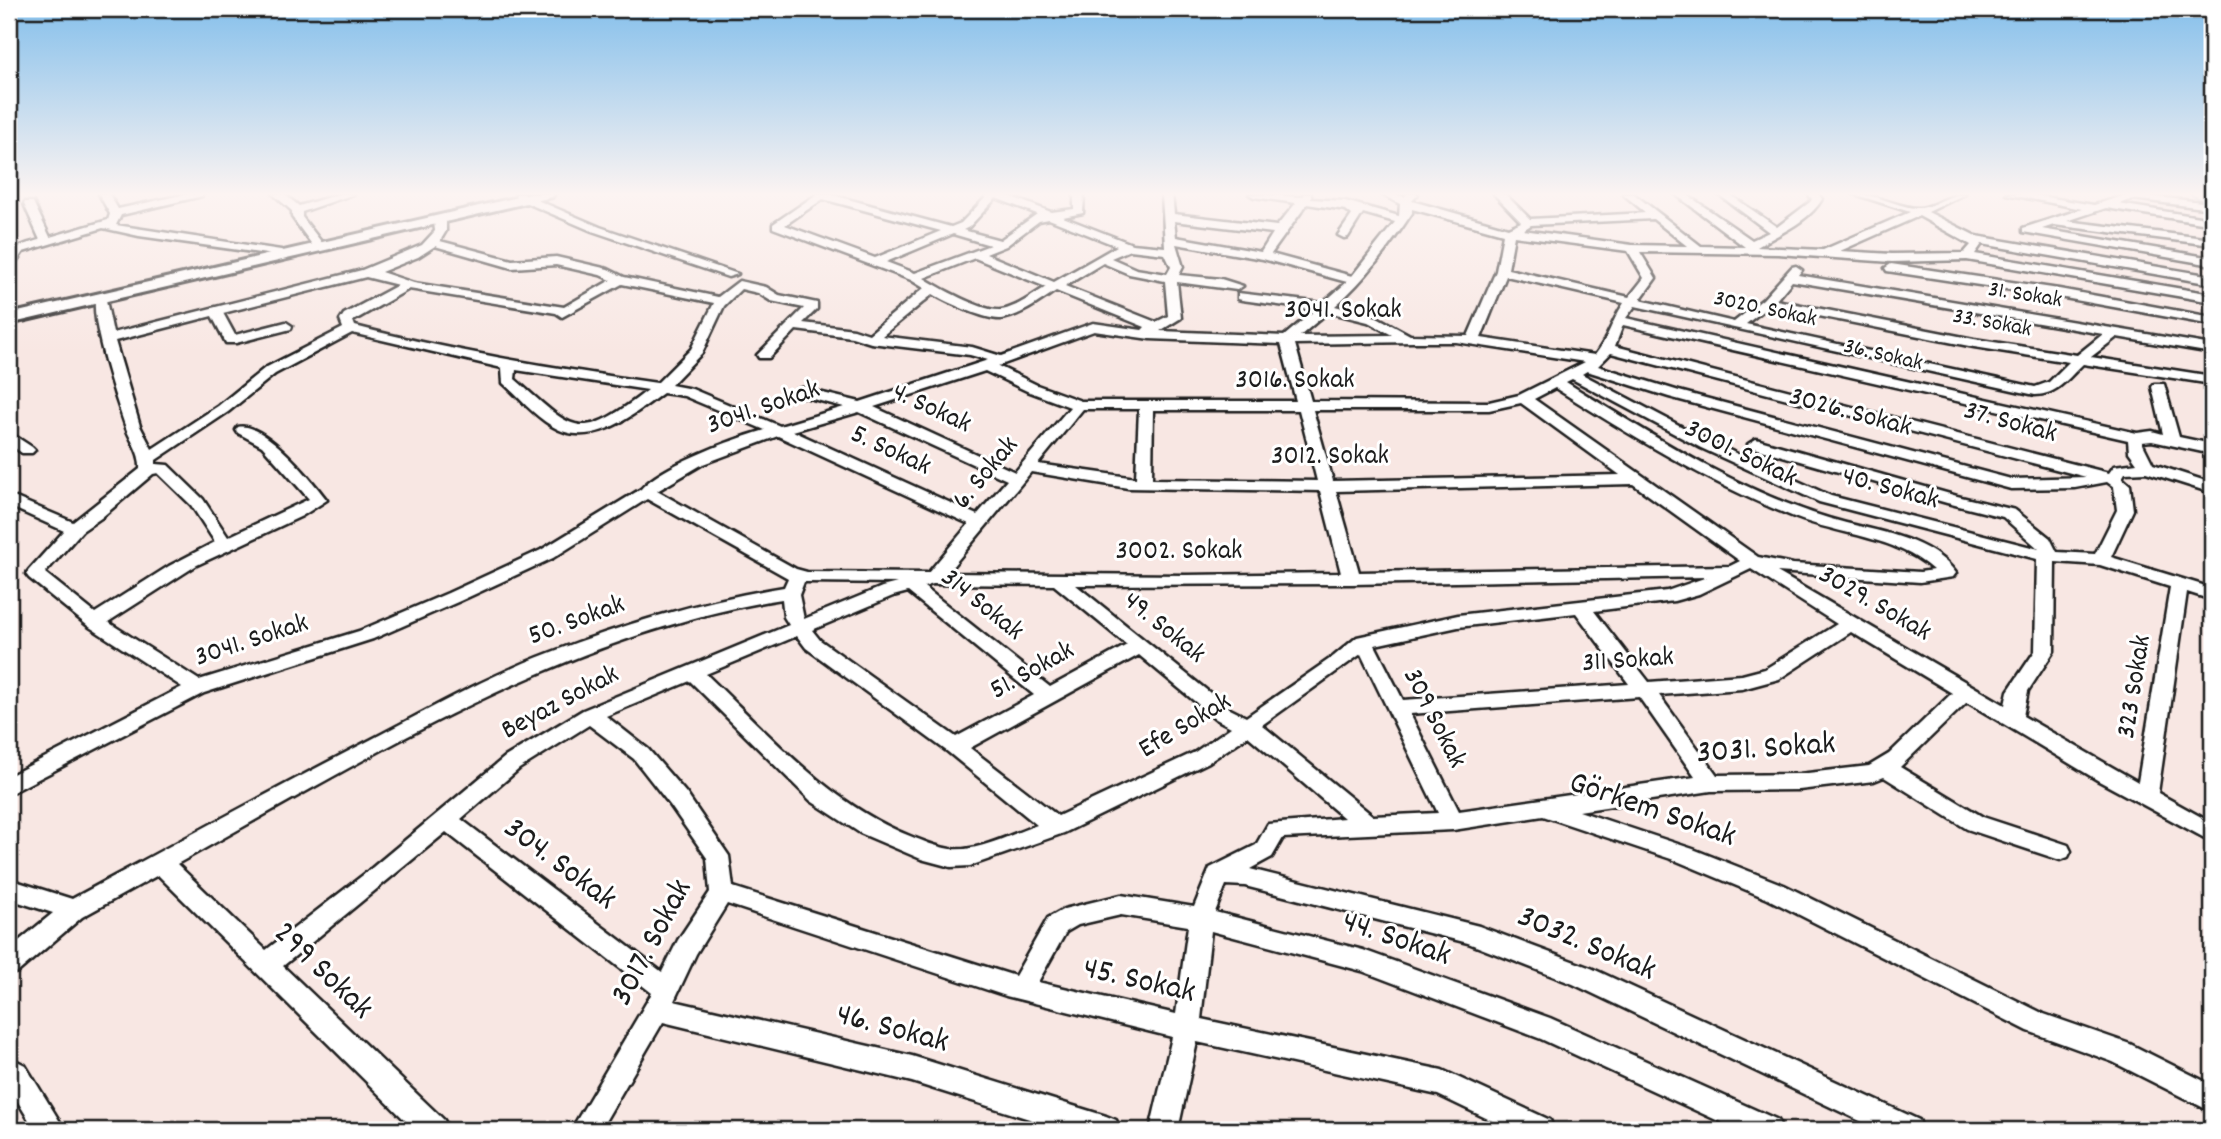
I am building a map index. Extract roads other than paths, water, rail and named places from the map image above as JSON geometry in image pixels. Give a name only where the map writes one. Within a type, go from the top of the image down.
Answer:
[{"type":"main road","points":[[9,314],[312,247]]},
{"type":"main road","points":[[9,320],[313,247]]},
{"type":"street","points":[[239,247],[281,253]]},
{"type":"street","points":[[106,339],[366,273],[411,256],[425,247]]},
{"type":"street","points":[[454,247],[502,262],[556,261],[604,272],[620,280],[721,301]]},
{"type":"street","points":[[651,247],[732,274]]},
{"type":"street","points":[[832,247],[915,277],[948,298],[1000,314],[1015,310],[1115,250],[1129,247]]},
{"type":"street","points":[[874,263],[910,247]]},
{"type":"street","points":[[915,277],[993,247]]},
{"type":"street","points":[[1138,335],[1175,318],[1171,279],[1177,267],[1172,247]]},
{"type":"street","points":[[1189,247],[1264,256],[1354,280]]},
{"type":"street","points":[[1264,256],[1269,247]]},
{"type":"street","points":[[1352,579],[1287,340],[1354,280],[1382,247]]},
{"type":"street","points":[[1473,340],[1502,271],[1506,247]]},
{"type":"street","points":[[1625,247],[1751,248],[1817,256],[2212,321]]},
{"type":"street","points":[[1736,326],[1767,302],[1802,262],[1837,247]]},
{"type":"street","points":[[1967,256],[1975,247]]},
{"type":"street","points":[[2021,247],[2212,280]]},
{"type":"street","points":[[2126,247],[2212,262]]},
{"type":"street","points":[[1592,362],[1618,320],[1650,278],[1632,248]]},
{"type":"street","points":[[9,262],[14,251]]},
{"type":"street","points":[[975,254],[1158,328]]},
{"type":"street","points":[[1817,256],[1967,256],[2212,298]]},
{"type":"street","points":[[1925,272],[1933,262],[1947,257]]},
{"type":"street","points":[[1103,258],[1123,268],[1171,279],[1205,281],[1244,296],[1318,313],[1381,323],[1409,340]]},
{"type":"street","name":"3020. Sokak","points":[[1502,271],[1736,326],[2035,391],[2044,391],[2054,385],[2080,359],[2113,333]]},
{"type":"street","points":[[366,273],[387,276],[407,285],[564,312],[620,280]]},
{"type":"street","name":"31. Sokak","points":[[1789,277],[2212,349]]},
{"type":"street","points":[[197,688],[94,622],[35,574],[76,527],[95,516],[149,463],[270,371],[350,329],[346,320],[349,317],[407,285]]},
{"type":"street","points":[[509,365],[508,380],[557,424],[576,432],[587,431],[609,422],[661,388],[696,353],[725,293],[739,285],[762,290],[775,298],[813,306],[795,326],[769,347],[764,355]]},
{"type":"street","points":[[871,339],[932,288]]},
{"type":"street","points":[[100,300],[106,339],[134,430],[149,463],[162,468],[197,502],[224,544]]},
{"type":"street","name":"33. Sokak","points":[[1767,302],[1974,343],[2212,380]]},
{"type":"street","points":[[215,310],[231,340],[286,326]]},
{"type":"street","name":"36. Sokak","points":[[1618,320],[2137,438],[2152,436],[2212,449]]},
{"type":"street","points":[[795,326],[854,333],[871,339],[972,351],[1004,361]]},
{"type":"street","name":"3041. Sokak","points":[[9,786],[197,688],[379,630],[547,554],[647,492],[654,484],[698,461],[778,430],[989,367],[1093,327],[1138,335],[1287,340],[1473,340],[1592,362]]},
{"type":"street","name":"5. Sokak","points":[[350,329],[509,365],[687,392],[778,430],[980,523]]},
{"type":"street","name":"3016. Sokak","points":[[989,367],[1043,393],[1079,405],[1306,407],[1489,405],[1524,398],[1592,362]]},
{"type":"street","name":"37. Sokak","points":[[1592,362],[1750,384],[2108,477]]},
{"type":"street","name":"3026. Sokak","points":[[1592,362],[1736,411],[2011,484],[2092,481],[2108,477],[2120,469],[2147,467]]},
{"type":"street","name":"40. Sokak","points":[[1592,362],[1706,445],[1825,499],[2046,556],[2101,560],[2212,594]]},
{"type":"street","name":"3001. Sokak","points":[[1555,382],[1632,430],[1711,471],[1802,514],[1866,533],[1934,558],[1947,573],[1920,577],[1881,575],[1793,569],[1753,562]]},
{"type":"street","points":[[1736,411],[1750,384]]},
{"type":"street","points":[[2159,387],[2172,440]]},
{"type":"street","name":"4. Sokak","points":[[802,392],[861,407],[1023,473]]},
{"type":"street","name":"3029. Sokak","points":[[1524,398],[1753,562],[1850,624],[2212,833]]},
{"type":"street","name":"6. Sokak","points":[[934,577],[1079,405]]},
{"type":"street","points":[[1144,483],[1146,405]]},
{"type":"street","points":[[94,622],[158,579],[224,544],[303,510],[319,500],[267,443],[243,430]]},
{"type":"street","points":[[9,437],[27,450]]},
{"type":"street","points":[[2137,438],[2134,442],[2137,452],[2147,467],[2212,488]]},
{"type":"street","points":[[1756,444],[1953,500],[2009,513],[2045,541],[2049,553],[2046,556],[2044,651],[2018,691],[2012,718]]},
{"type":"street","name":"3012. Sokak","points":[[1023,473],[1144,483],[1325,486],[1634,479]]},
{"type":"street","points":[[2101,560],[2125,510],[2122,485],[2108,477]]},
{"type":"street","points":[[2009,513],[2011,484]]},
{"type":"street","name":"3002. Sokak","points":[[647,492],[714,531],[794,583],[934,577],[1352,579],[1732,571]]},
{"type":"street","points":[[9,500],[65,526],[76,527]]},
{"type":"street","name":"Efe Sokak","points":[[692,673],[819,794],[868,827],[929,853],[951,858],[970,857],[1056,828],[1202,757],[1341,661],[1364,641],[1458,621],[1668,597],[1693,590],[1753,562]]},
{"type":"street","name":"Beyaz Sokak","points":[[265,965],[375,879],[512,762],[590,715],[888,590],[911,586],[934,577]]},
{"type":"street","name":"49. Sokak","points":[[1056,578],[1223,714],[1247,724],[1368,825]]},
{"type":"street","points":[[794,583],[793,617],[813,644],[955,747],[1056,828]]},
{"type":"street","name":"50. Sokak","points":[[9,964],[74,910],[437,715],[554,658],[678,617],[794,583]]},
{"type":"street","name":"323 Sokak","points":[[2147,797],[2179,584]]},
{"type":"street","name":"314 Sokak","points":[[911,586],[1048,696]]},
{"type":"street","points":[[1581,607],[1711,783]]},
{"type":"street","name":"311 Sokak","points":[[1395,708],[1742,682],[1772,674],[1850,624]]},
{"type":"street","name":"309 Sokak","points":[[1364,641],[1453,821]]},
{"type":"street","name":"51. Sokak","points":[[955,747],[1139,647]]},
{"type":"street","name":"3031. Sokak","points":[[1540,807],[1711,783],[1799,782],[1874,773],[1896,759],[1966,691]]},
{"type":"street","name":"3017. Sokak","points":[[584,1130],[661,999],[687,947],[722,893],[718,856],[678,799],[641,754],[590,715]]},
{"type":"street","points":[[1884,767],[1975,822],[2060,851]]},
{"type":"street","name":"Görkem Sokak","points":[[1218,875],[1264,851],[1276,830],[1453,821],[1540,807],[1685,855],[1776,892],[2038,1023],[2121,1053],[2212,1099]]},
{"type":"street","name":"304. Sokak","points":[[445,820],[661,999]]},
{"type":"street","name":"299 Sokak","points":[[161,863],[434,1130]]},
{"type":"street","points":[[1164,1130],[1188,1029],[1201,918],[1218,875]]},
{"type":"street","name":"3032. Sokak","points":[[1218,875],[1245,877],[1470,933],[1582,976],[1909,1130]]},
{"type":"street","points":[[9,889],[74,910]]},
{"type":"street","name":"45. Sokak","points":[[722,893],[1021,989],[1188,1029],[1322,1055],[1442,1083],[1540,1130]]},
{"type":"street","name":"44. Sokak","points":[[1021,989],[1057,925],[1072,916],[1121,905],[1201,918],[1363,961],[1537,1026],[1768,1130]]},
{"type":"street","name":"46. Sokak","points":[[661,999],[912,1069],[1106,1130]]},
{"type":"street","points":[[11,1073],[51,1130]]}]
